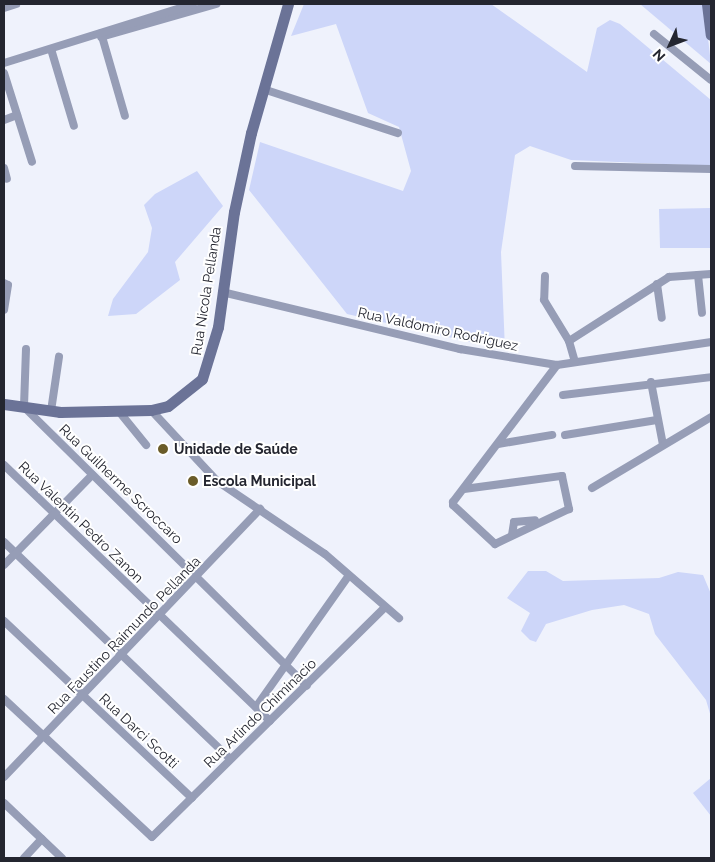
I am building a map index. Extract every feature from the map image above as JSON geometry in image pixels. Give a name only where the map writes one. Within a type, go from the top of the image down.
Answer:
[{"type":"main road","name":"Rua Nicola Pellanda","points":[[4,404],[51,411],[120,414],[168,406],[202,379],[211,359],[234,212],[263,89],[288,4]]},
{"type":"main road","points":[[707,4],[711,35]]},
{"type":"street","points":[[4,8],[16,4]]},
{"type":"street","points":[[4,63],[89,37],[161,18],[195,6],[216,4]]},
{"type":"street","points":[[654,34],[711,80]]},
{"type":"street","points":[[101,35],[125,116]]},
{"type":"street","points":[[51,49],[74,126]]},
{"type":"street","points":[[4,73],[32,162]]},
{"type":"street","points":[[263,89],[398,133]]},
{"type":"street","points":[[4,120],[17,115]]},
{"type":"street","points":[[575,166],[711,169]]},
{"type":"street","points":[[4,168],[7,179]]},
{"type":"street","points":[[570,341],[669,277],[711,274]]},
{"type":"street","points":[[698,275],[702,313]]},
{"type":"street","points":[[545,276],[544,300],[570,341],[575,362]]},
{"type":"street","points":[[4,283],[8,285],[4,310]]},
{"type":"street","points":[[657,284],[662,318]]},
{"type":"street","name":"Rua Valdomiro Rodriguez","points":[[222,292],[460,349],[557,365],[711,342]]},
{"type":"street","points":[[24,407],[26,348]]},
{"type":"street","points":[[51,411],[59,357]]},
{"type":"street","points":[[464,489],[564,477],[569,509],[540,519],[498,543],[490,542],[454,509],[453,502],[557,365]]},
{"type":"street","points":[[563,395],[650,382],[711,376]]},
{"type":"street","points":[[650,382],[663,445]]},
{"type":"street","name":"Rua Guilherme Scroccaro","points":[[24,407],[92,475],[199,576],[308,686]]},
{"type":"street","points":[[151,410],[217,481],[260,509],[349,575],[399,618]]},
{"type":"street","points":[[120,414],[146,445]]},
{"type":"street","points":[[592,488],[711,417]]},
{"type":"street","points":[[566,435],[657,420]]},
{"type":"street","points":[[498,444],[552,436]]},
{"type":"street","name":"Rua Valentin Pedro Zanon","points":[[4,465],[270,721]]},
{"type":"street","points":[[4,565],[92,475]]},
{"type":"street","name":"Rua Faustino Raimundo Pellanda","points":[[4,777],[199,576],[260,509]]},
{"type":"street","points":[[4,542],[124,654],[230,759]]},
{"type":"street","points":[[256,707],[349,575]]},
{"type":"street","name":"Rua Arlindo Chiminacio","points":[[42,737],[152,837],[230,759],[308,686],[385,607]]},
{"type":"street","name":"Rua Darci Scotti","points":[[4,621],[192,798]]},
{"type":"street","points":[[4,699],[42,737]]},
{"type":"street","points":[[4,803],[62,858]]},
{"type":"street","points":[[24,858],[42,839]]},
{"type":"shaded area","points":[[304,4],[491,4],[587,72],[597,28],[610,20],[620,24],[711,100],[711,166],[571,160],[530,146],[515,155],[501,252],[505,350],[347,314],[249,190],[260,142],[403,191],[411,171],[399,127],[368,113],[336,24],[291,36]]},
{"type":"shaded area","points":[[640,4],[704,4],[711,64]]},
{"type":"shaded area","points":[[197,171],[223,206],[175,262],[180,280],[136,314],[108,316],[113,299],[148,252],[152,228],[144,205],[155,194]]},
{"type":"shaded area","points":[[711,208],[711,248],[660,248],[659,209]]},
{"type":"shaded area","points":[[528,571],[546,571],[563,581],[659,578],[678,572],[703,575],[711,594],[711,717],[706,700],[655,634],[649,614],[624,605],[592,610],[546,624],[536,642],[530,640],[521,631],[530,613],[507,598]]},
{"type":"shaded area","points":[[711,778],[711,816],[693,793]]},
{"type":"place","name":"Unidade de Saúde","points":[[163,449]]},
{"type":"place","name":"Escola Municipal","points":[[193,481]]}]
